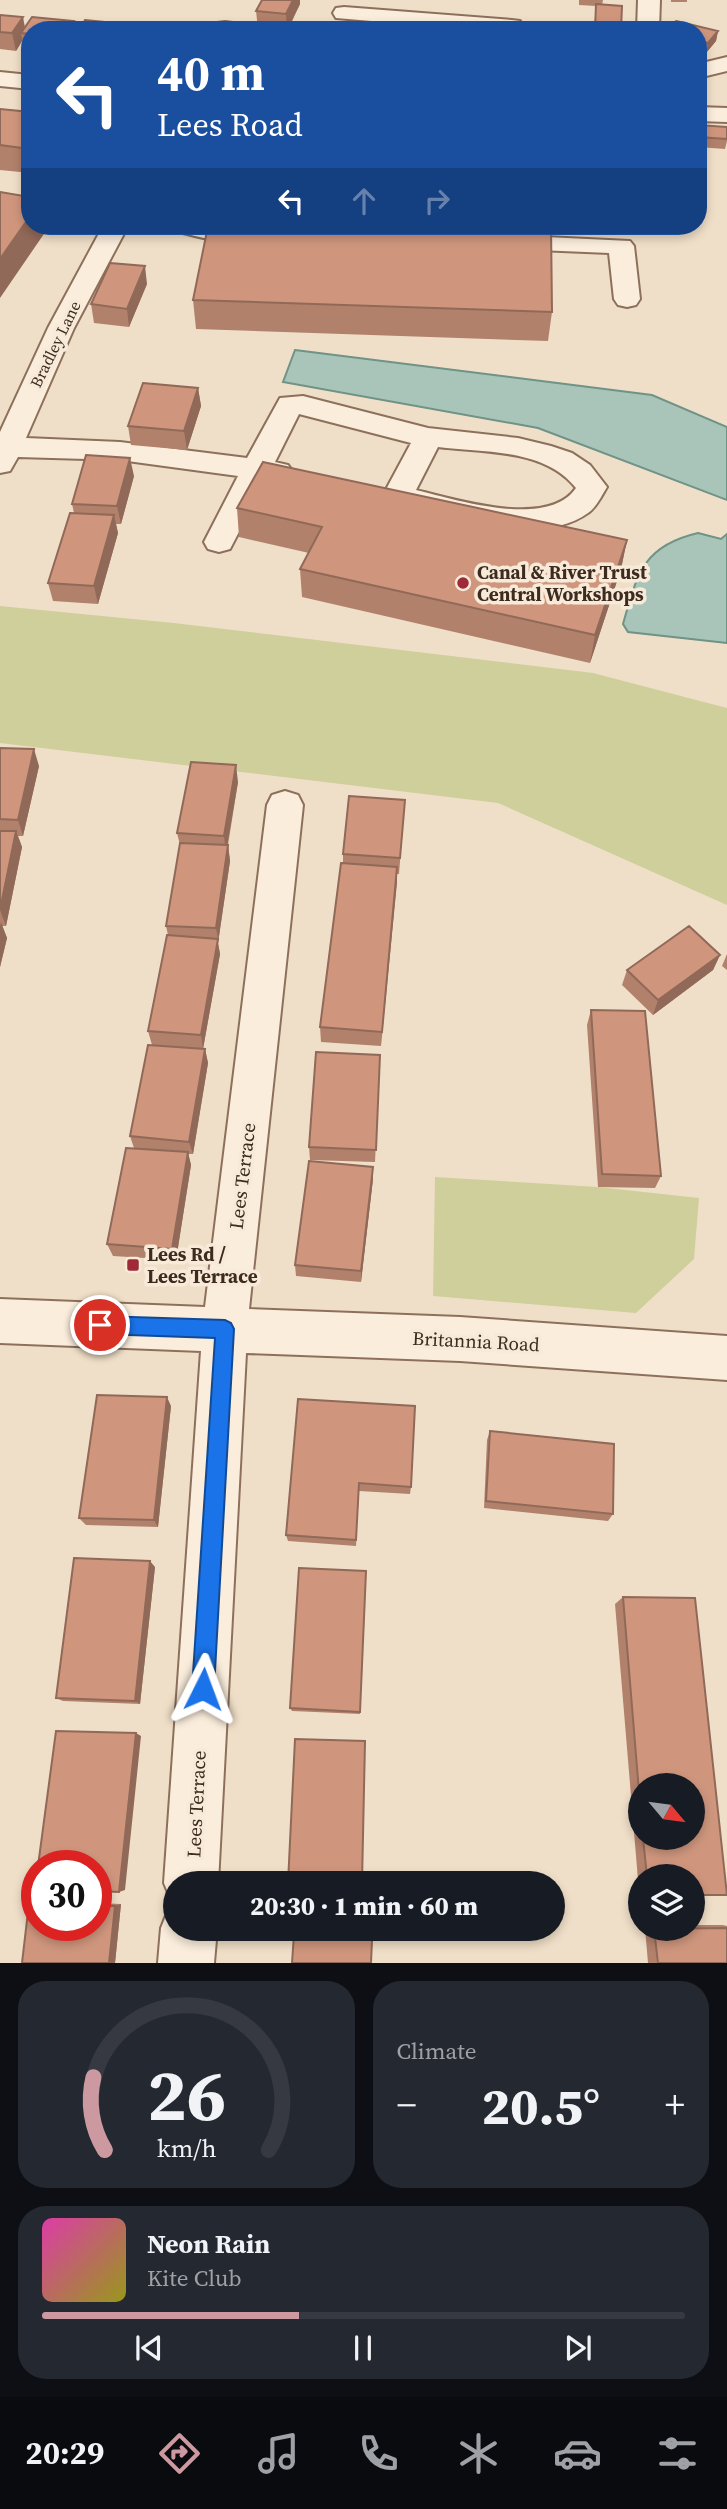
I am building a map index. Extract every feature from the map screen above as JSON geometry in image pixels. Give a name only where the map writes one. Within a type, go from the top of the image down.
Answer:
[{"type":"street","points":[[513,21],[515,0]]},
{"type":"street","points":[[648,21],[649,0]]},
{"type":"street","points":[[344,13],[434,21]]},
{"type":"street","points":[[707,69],[727,64]]},
{"type":"street","points":[[0,79],[21,81]]},
{"type":"street","points":[[707,114],[727,114]]},
{"type":"street","name":"Bradley Lane","points":[[3,456],[23,385],[61,328],[110,235]]},
{"type":"street","points":[[229,235],[285,237]]},
{"type":"street","points":[[481,242],[621,246],[628,299]]},
{"type":"street","points":[[219,542],[290,404],[429,437],[518,447],[557,459],[587,477],[592,487],[589,497],[565,512],[547,519],[526,520],[503,519],[385,493],[429,437]]},
{"type":"street","points":[[3,456],[120,450],[256,467],[307,478]]},
{"type":"street","name":"Lees Terrace","points":[[192,1871],[225,1329],[285,805]]},
{"type":"street","name":"Britannia Road","points":[[0,1321],[460,1339],[727,1358]]},
{"type":"street","points":[[187,1963],[188,1941]]},
{"type":"green space","points":[[0,606],[174,623],[593,673],[727,708],[727,905],[498,803],[0,743]]},
{"type":"green space","points":[[435,1177],[598,1187],[699,1198],[694,1259],[636,1313],[433,1296]]},
{"type":"shaded area","points":[[295,350],[652,395],[727,427],[727,500],[538,428],[283,382]]},
{"type":"shaded area","points":[[698,533],[721,539],[727,534],[727,643],[628,632],[623,624],[638,577],[645,565],[665,546]]},
{"type":"building","points":[[262,0],[293,0],[286,14],[256,11]]},
{"type":"building","points":[[596,4],[622,6],[621,21],[595,21]]},
{"type":"building","points":[[0,15],[23,17],[12,33],[0,32]]},
{"type":"building","points":[[32,17],[74,21],[29,21]]},
{"type":"building","points":[[707,28],[718,31],[708,43]]},
{"type":"building","points":[[0,109],[21,111],[21,148],[0,145]]},
{"type":"building","points":[[707,126],[727,127],[727,139],[707,138]]},
{"type":"building","points":[[0,192],[21,196],[21,229],[0,259]]},
{"type":"building","points":[[206,235],[551,235],[552,312],[193,300]]},
{"type":"building","points":[[110,263],[145,266],[127,309],[91,304]]},
{"type":"building","points":[[143,383],[198,388],[184,431],[128,426]]},
{"type":"building","points":[[86,455],[130,458],[117,506],[72,504]]},
{"type":"building","name":"Canal & River Trust Central Workshops","points":[[263,462],[627,540],[595,635],[300,569],[322,527],[237,508]]},
{"type":"building","points":[[70,513],[114,515],[94,586],[48,583]]},
{"type":"building","points":[[0,748],[34,749],[18,820],[0,819]]},
{"type":"building","points":[[191,762],[236,765],[224,836],[177,833]]},
{"type":"building","points":[[349,796],[405,800],[400,858],[343,854]]},
{"type":"building","points":[[0,831],[16,831],[0,910]]},
{"type":"building","points":[[180,843],[228,845],[216,928],[166,926]]},
{"type":"building","points":[[341,863],[397,867],[382,1032],[320,1027]]},
{"type":"building","points":[[689,926],[720,955],[658,1000],[627,970]]},
{"type":"building","points":[[167,935],[218,939],[201,1035],[148,1031]]},
{"type":"building","points":[[591,1010],[645,1011],[661,1176],[602,1174]]},
{"type":"building","points":[[148,1045],[205,1049],[189,1142],[130,1136]]},
{"type":"building","points":[[316,1052],[380,1055],[376,1150],[309,1147]]},
{"type":"building","points":[[126,1148],[188,1152],[172,1249],[107,1244]]},
{"type":"building","points":[[309,1161],[373,1167],[361,1271],[295,1265]]},
{"type":"building","points":[[97,1395],[167,1397],[154,1520],[79,1518]]},
{"type":"building","points":[[298,1399],[415,1406],[411,1487],[359,1483],[356,1540],[286,1535]]},
{"type":"building","points":[[490,1431],[614,1444],[613,1514],[486,1501]]},
{"type":"building","points":[[74,1558],[150,1561],[135,1701],[56,1698]]},
{"type":"building","points":[[299,1568],[366,1571],[360,1712],[290,1708]]},
{"type":"building","points":[[623,1597],[695,1598],[727,1895],[705,1895],[705,1864],[646,1864],[644,1850],[705,1850],[705,1773],[637,1773]]},
{"type":"building","points":[[56,1731],[136,1733],[119,1892],[112,1892],[112,1850],[40,1850]]},
{"type":"building","points":[[295,1739],[365,1741],[362,1871],[289,1871]]},
{"type":"building","points":[[112,1906],[115,1906],[112,1934]]},
{"type":"building","points":[[705,1928],[727,1928],[727,1963],[658,1963],[655,1941],[705,1941]]},
{"type":"building","points":[[25,1941],[111,1941],[109,1963],[22,1963]]},
{"type":"building","points":[[294,1941],[372,1941],[371,1963],[292,1963]]},
{"type":"place","name":"Canal & River Trust Central Workshops","points":[[463,583]]},
{"type":"place","name":"Lees Rd / Lees Terrace","points":[[133,1265]]},
{"type":"route","points":[[100,1325],[225,1329],[203,1689]]}]
